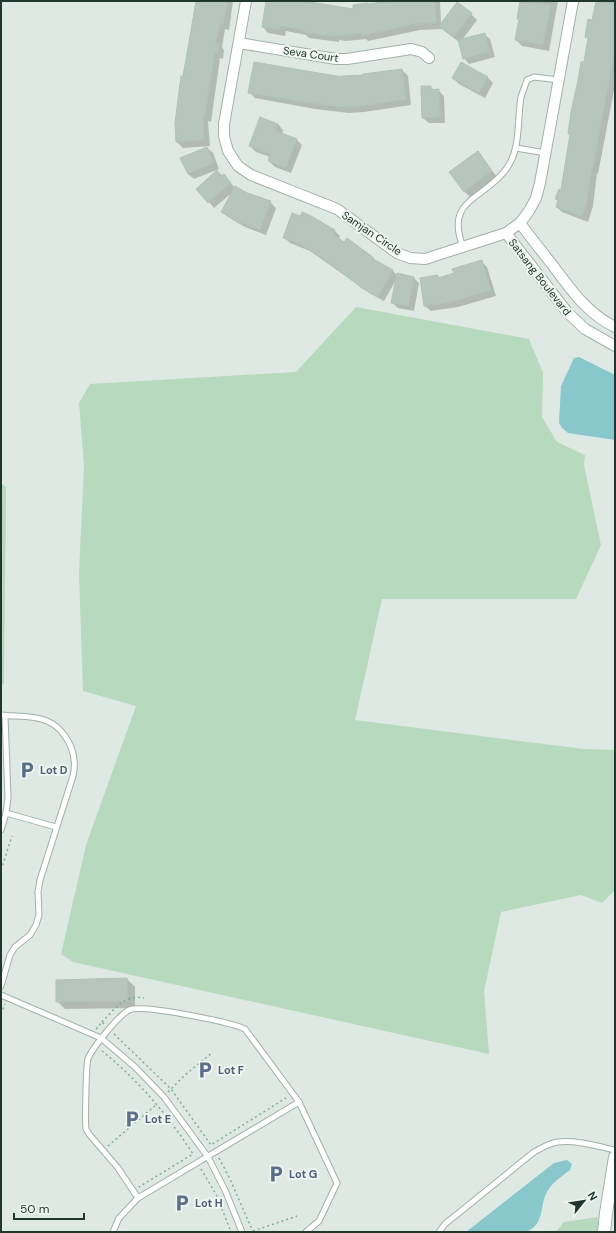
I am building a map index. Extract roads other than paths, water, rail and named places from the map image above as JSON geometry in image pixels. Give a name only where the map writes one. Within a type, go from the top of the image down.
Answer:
[{"type":"main road","points":[[604,1232],[615,1157]]},
{"type":"street","name":"Samjan Circle","points":[[246,1],[224,124],[224,136],[228,150],[238,166],[251,175],[337,209],[398,253],[410,258],[425,259],[506,233],[520,223],[529,211],[536,198],[540,183],[573,1]]},
{"type":"street","name":"Seva Court","points":[[239,43],[336,59],[347,59],[411,49],[422,52],[429,58]]},
{"type":"street","name":"Satsang Boulevard","points":[[520,223],[574,294],[589,309],[615,327]]},
{"type":"street","name":"Satsang Boulevard","points":[[506,233],[567,312],[585,329],[615,346]]},
{"type":"lane","points":[[463,247],[457,222],[460,212],[470,202],[494,184],[514,157],[522,96],[527,80],[534,77],[559,80]]},
{"type":"lane","points":[[516,148],[546,153]]},
{"type":"lane","points":[[1,830],[6,813],[8,798],[8,776],[3,715],[47,721],[63,734],[69,742],[75,762],[73,776],[40,880],[38,892],[39,914],[36,925],[30,935],[15,947],[10,955],[1,986]]},
{"type":"lane","points":[[6,813],[56,827]]},
{"type":"lane","points":[[1,995],[102,1038],[135,1067],[164,1097],[208,1157],[242,1232]]},
{"type":"lane","points":[[138,1198],[118,1168],[86,1129],[86,1095],[88,1059],[102,1038],[129,1010],[148,1008],[237,1025],[246,1029],[299,1102],[337,1183],[319,1221],[306,1232]]},
{"type":"lane","points":[[113,1232],[119,1218],[138,1198],[216,1153],[299,1102]]},
{"type":"lane","points":[[439,1232],[451,1219],[534,1152],[545,1146],[558,1142],[575,1142],[615,1150]]},
{"type":"water","points":[[579,357],[615,375],[615,440],[568,433],[559,423],[561,386],[574,358]]},
{"type":"water","points":[[567,1160],[572,1164],[570,1170],[556,1180],[548,1190],[544,1199],[541,1214],[537,1224],[533,1228],[524,1232],[466,1232],[554,1163]]},
{"type":"place","name":"Lot D","points":[[27,770]]},
{"type":"place","name":"Lot F","points":[[205,1070]]},
{"type":"place","name":"Lot E","points":[[132,1119]]},
{"type":"place","name":"Lot G","points":[[276,1174]]},
{"type":"place","name":"Lot H","points":[[182,1203]]}]
